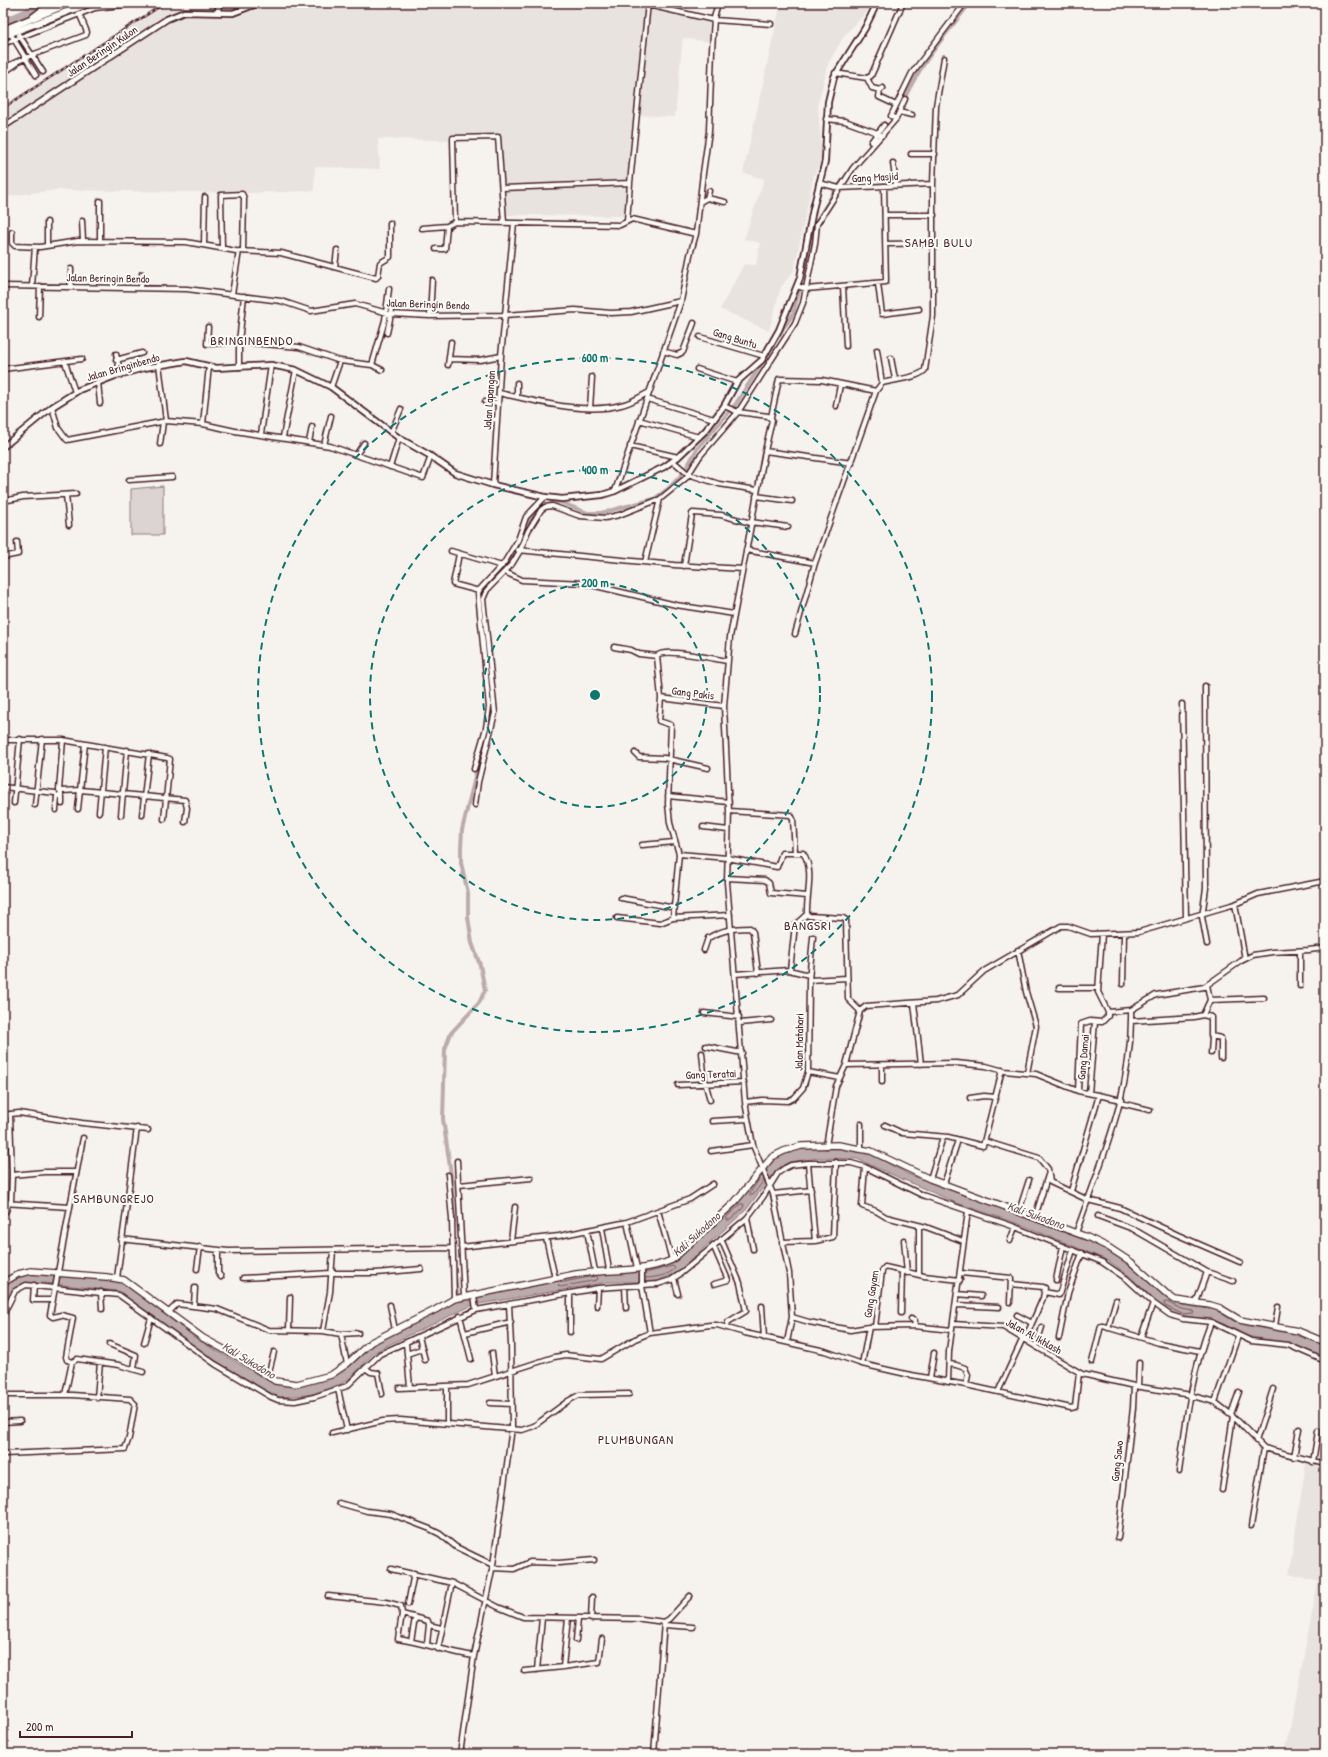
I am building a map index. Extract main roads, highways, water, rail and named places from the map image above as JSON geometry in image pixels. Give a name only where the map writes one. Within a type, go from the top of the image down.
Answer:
[{"type":"highway","points":[[3,30],[30,18],[71,5],[90,3]]},
{"type":"highway","points":[[3,36],[15,34],[71,5]]},
{"type":"main road","points":[[4,1282],[23,1272],[117,1278],[128,1282],[203,1338],[240,1358],[268,1376],[285,1384],[309,1382],[331,1375],[347,1364],[371,1342],[459,1298],[595,1271],[654,1267],[672,1260],[739,1198],[775,1154],[801,1146],[838,1145],[871,1151],[930,1179],[1035,1217],[1108,1247],[1126,1259],[1168,1295],[1181,1301],[1220,1308],[1239,1319],[1251,1323],[1298,1331],[1325,1342]]},
{"type":"water","points":[[838,1147],[871,1154],[908,1174],[1101,1246],[1124,1261],[1168,1298],[1182,1305],[1216,1310],[1232,1320],[1248,1326],[1284,1332],[1313,1340],[1325,1346],[1325,1358],[1281,1342],[1246,1336],[1224,1324],[1208,1320],[1181,1318],[1163,1309],[1131,1277],[1109,1261],[1025,1226],[954,1202],[857,1159],[819,1158],[790,1162],[774,1173],[746,1210],[675,1274],[653,1282],[609,1282],[473,1305],[386,1346],[374,1353],[350,1378],[341,1384],[309,1395],[280,1397],[265,1390],[191,1346],[118,1291],[45,1283],[26,1283],[15,1288],[3,1311],[3,1289],[15,1277],[36,1272],[121,1281],[198,1340],[269,1381],[290,1386],[312,1383],[328,1379],[348,1366],[375,1340],[456,1301],[465,1299],[469,1301],[479,1297],[589,1273],[673,1262],[739,1201],[774,1157],[798,1149]]},
{"type":"waterway","points":[[3,22],[47,3]]},
{"type":"waterway","points":[[903,102],[924,63],[970,3]]},
{"type":"waterway","points":[[818,219],[836,189],[862,156]]},
{"type":"waterway","points":[[777,337],[793,314],[816,225]]},
{"type":"waterway","points":[[548,505],[560,502],[588,513],[601,513],[654,499],[669,488],[684,472],[697,449],[735,405],[764,360]]},
{"type":"waterway","points":[[521,536],[528,522],[542,507]]},
{"type":"waterway","points":[[498,572],[509,562],[515,547]]},
{"type":"waterway","points":[[481,604],[481,594],[486,584]]},
{"type":"waterway","points":[[454,1222],[452,1181],[443,1119],[445,1049],[451,1033],[479,1003],[485,990],[480,965],[472,943],[468,917],[468,893],[461,863],[462,830],[482,749],[489,729],[492,700],[482,610]]},
{"type":"waterway","points":[[455,1275],[458,1300]]},
{"type":"railway","points":[[3,108],[165,3]]},
{"type":"district","name":"SAMBI BULU","points":[[939,242]]},
{"type":"district","name":"BRINGINBENDO","points":[[252,340]]},
{"type":"district","name":"BANGSRI","points":[[808,925]]},
{"type":"district","name":"SAMBUNGREJO","points":[[114,1198]]},
{"type":"district","name":"PLUMBUNGAN","points":[[636,1439]]},
{"type":"water label","name":"Kali Sukodono","points":[[1036,1215]]},
{"type":"water label","name":"Kali Sukodono","points":[[696,1234]]},
{"type":"water label","name":"Kali Sukodono","points":[[249,1360]]}]
